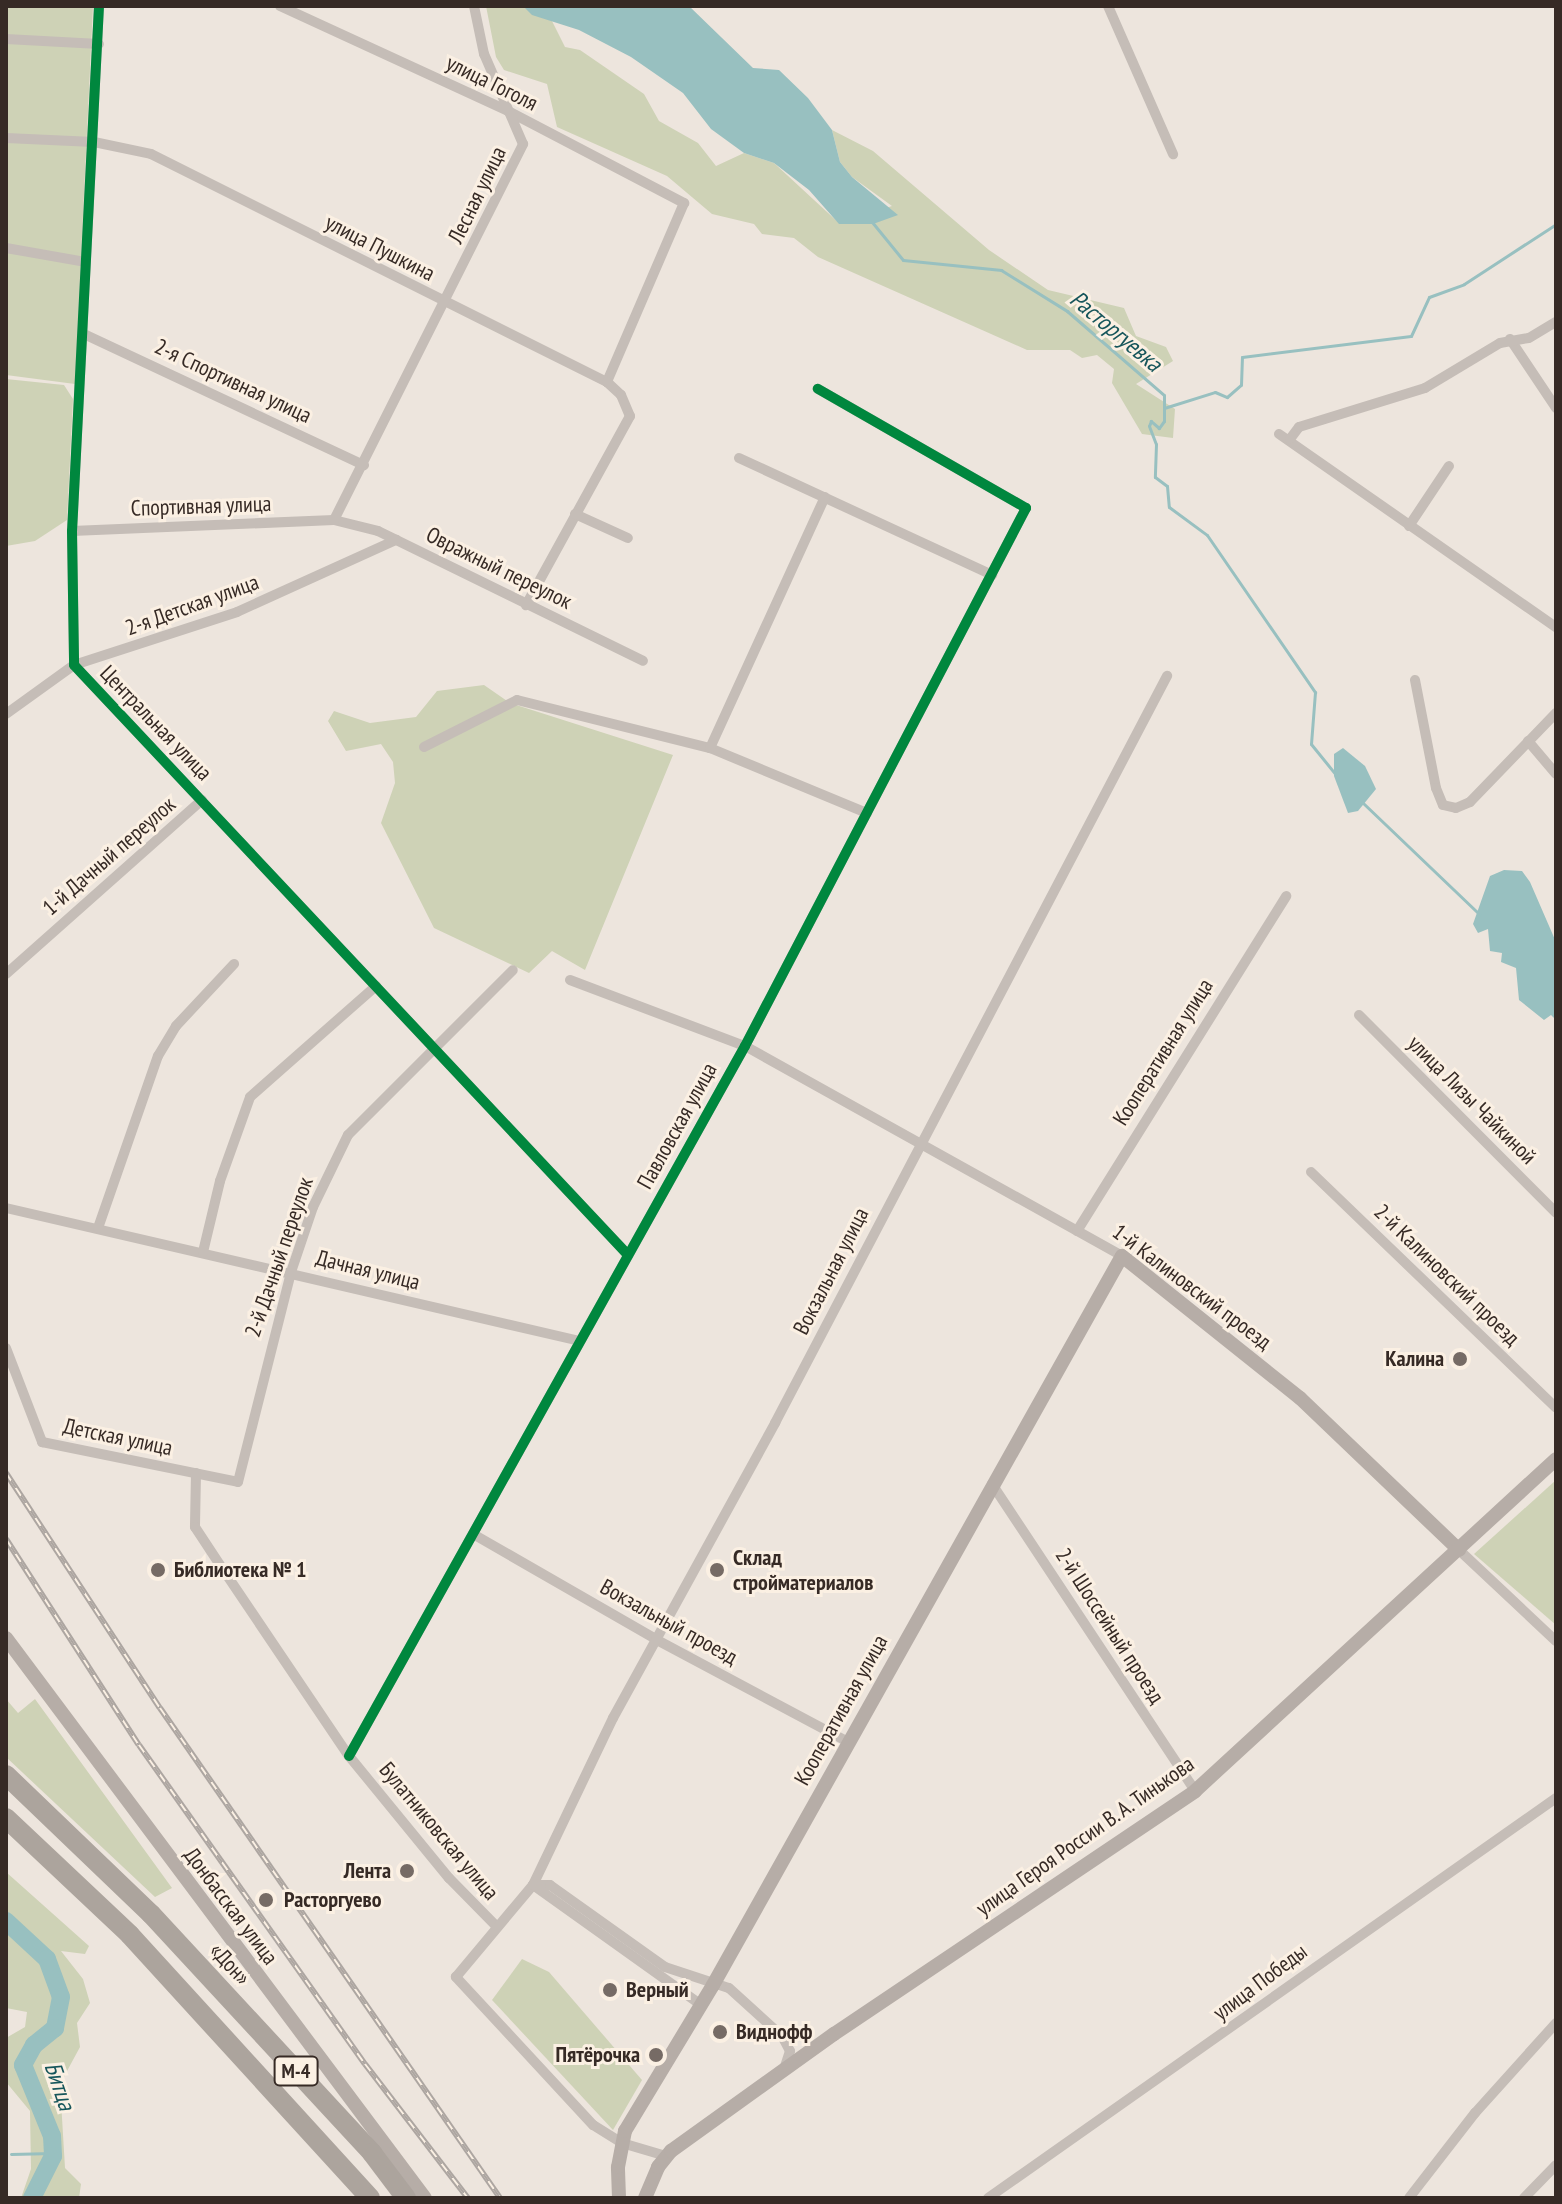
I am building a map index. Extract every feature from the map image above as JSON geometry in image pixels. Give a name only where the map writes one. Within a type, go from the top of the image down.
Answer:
[{"type":"highway","name":"«Дон»","points":[[6,1775],[151,1914],[372,2153],[406,2198]]},
{"type":"highway","name":"М-4","points":[[6,1818],[130,1935],[370,2198]]},
{"type":"street","name":"Центральная улица","points":[[99,6],[94,142],[85,262],[86,335],[72,531],[74,665],[628,1255]]},
{"type":"street","name":"улица Гоголя","points":[[280,6],[508,111],[684,203],[607,382]]},
{"type":"street","name":"Лесная улица","points":[[332,521],[446,304],[523,144],[484,54],[474,6]]},
{"type":"street","points":[[1108,6],[1173,154]]},
{"type":"street","points":[[6,39],[99,44]]},
{"type":"street","name":"улица Пушкина","points":[[6,138],[94,142],[151,154],[607,382],[621,395],[630,416],[575,514]]},
{"type":"street","points":[[6,248],[85,262]]},
{"type":"street","points":[[1556,322],[1529,338],[1510,339],[1425,388],[1299,427],[1284,437],[1556,627]]},
{"type":"street","name":"2-я Спортивная улица","points":[[86,335],[364,465]]},
{"type":"street","points":[[1510,339],[1556,408]]},
{"type":"street","name":"Павловская улица","points":[[349,1756],[745,1046],[1026,508],[1020,500],[818,389]]},
{"type":"street","points":[[739,458],[992,575]]},
{"type":"street","points":[[1409,526],[1449,466]]},
{"type":"street","points":[[710,748],[825,497]]},
{"type":"street","points":[[526,605],[575,514],[628,538]]},
{"type":"street","name":"Спортивная улица","points":[[72,531],[332,521]]},
{"type":"street","name":"Овражный переулок","points":[[332,521],[360,523],[643,661]]},
{"type":"street","name":"2-я Детская улица","points":[[6,714],[74,665],[237,612],[396,540]]},
{"type":"street","name":"Вокзальная улица","points":[[622,2143],[593,2125],[456,1977],[533,1885],[657,1640],[1167,676]]},
{"type":"street","points":[[1415,680],[1443,805],[1456,808],[1470,802],[1556,713]]},
{"type":"street","points":[[424,747],[517,700],[710,748],[867,813]]},
{"type":"street","points":[[1528,741],[1556,774]]},
{"type":"street","name":"1-й Дачный переулок","points":[[6,974],[202,800]]},
{"type":"street","name":"Кооперативная улица","points":[[1077,1231],[1286,896]]},
{"type":"street","points":[[98,1228],[158,1056],[176,1026],[234,964]]},
{"type":"street","name":"2-й Дачный переулок","points":[[238,1482],[291,1272],[313,1207],[348,1135],[513,970]]},
{"type":"street","name":"1-й Калиновский проезд","points":[[570,980],[745,1046],[1122,1256],[1300,1398],[1556,1641]]},
{"type":"street","points":[[203,1252],[220,1181],[250,1097],[376,986]]},
{"type":"street","name":"улица Лизы Чайкиной","points":[[1359,1015],[1556,1213]]},
{"type":"street","name":"2-й Калиновский проезд","points":[[1311,1172],[1556,1408]]},
{"type":"street","name":"Дачная улица","points":[[6,1208],[580,1341]]},
{"type":"street","name":"Кооперативная улица","points":[[618,2194],[622,2143],[1122,1256]]},
{"type":"street","name":"Детская улица","points":[[6,1348],[42,1442],[238,1482]]},
{"type":"street","name":"улица Героя России В. А. Тинькова","points":[[672,2151],[783,2071],[1195,1791],[1556,1459]]},
{"type":"street","name":"Булатниковская улица","points":[[196,1473],[195,1527],[349,1756],[496,1926]]},
{"type":"street","name":"2-й Шоссейный проезд","points":[[992,1484],[1195,1791]]},
{"type":"street","name":"Вокзальный проезд","points":[[473,1534],[657,1640],[848,1742]]},
{"type":"street","name":"Донбасская улица","points":[[6,1638],[425,2198]]},
{"type":"street","name":"улица Победы","points":[[988,2198],[1556,1798]]},
{"type":"street","points":[[533,1885],[550,1885],[665,1967],[729,1988],[766,2017],[790,2051],[783,2071]]},
{"type":"street","points":[[533,1885],[701,2005]]},
{"type":"street","points":[[1409,2198],[1475,2113],[1556,2023]]},
{"type":"street","points":[[622,2143],[672,2151],[645,2198]]},
{"type":"street","points":[[1524,2198],[1556,2165]]},
{"type":"green space","points":[[6,6],[93,6],[75,384],[6,375]]},
{"type":"green space","points":[[486,6],[523,6],[552,21],[565,47],[580,50],[644,94],[659,121],[698,143],[716,166],[744,153],[774,163],[840,224],[892,206],[852,177],[840,162],[832,130],[873,151],[989,250],[1048,290],[1124,308],[1136,336],[1166,347],[1173,361],[1136,384],[1175,409],[1173,438],[1142,434],[1112,383],[1114,369],[1097,355],[1082,358],[1070,350],[1027,350],[818,257],[794,238],[762,234],[754,224],[712,214],[667,176],[557,127],[547,84],[504,70],[496,57]]},
{"type":"green space","points":[[6,379],[64,385],[73,399],[67,520],[35,541],[6,546]]},
{"type":"green space","points":[[484,685],[510,703],[673,755],[585,970],[552,951],[529,973],[434,928],[381,823],[395,783],[393,762],[381,744],[346,751],[328,721],[334,711],[370,723],[416,717],[437,691]]},
{"type":"green space","points":[[1556,1480],[1556,1625],[1474,1554]]},
{"type":"green space","points":[[6,1699],[18,1713],[35,1699],[172,1888],[155,1897],[6,1757]]},
{"type":"green space","points":[[6,1872],[89,1946],[85,1954],[61,1951],[83,1979],[90,2003],[77,2023],[80,2047],[60,2084],[65,2168],[81,2184],[79,2198],[21,2198],[31,2169],[30,2111],[6,2082],[6,2038],[25,2027],[27,2012],[6,2008]]},
{"type":"green space","points":[[522,1959],[549,1972],[642,2080],[613,2130],[492,2000]]},
{"type":"water","points":[[523,6],[689,6],[753,68],[779,70],[808,98],[832,130],[840,162],[852,177],[898,215],[873,224],[839,224],[809,190],[774,163],[744,153],[711,129],[683,93],[631,57],[579,30],[532,15]]},
{"type":"water","points":[[1343,748],[1365,766],[1376,789],[1358,811],[1348,813],[1334,776],[1334,754]]},
{"type":"water","points":[[1504,870],[1522,871],[1530,882],[1556,942],[1556,1020],[1551,1015],[1544,1020],[1519,1000],[1516,968],[1501,962],[1502,953],[1490,951],[1488,929],[1478,933],[1473,924],[1490,876]]},
{"type":"waterway","name":"Расторгуевка","points":[[872,222],[903,260],[1001,270],[1067,311],[1164,395],[1164,421],[1159,428],[1151,421],[1149,426],[1156,444],[1155,477],[1167,486],[1169,507],[1207,535],[1315,692],[1311,744],[1336,775]]},
{"type":"waterway","points":[[1164,408],[1215,392],[1227,397],[1241,385],[1242,357],[1411,336],[1429,297],[1464,284],[1556,224]]},
{"type":"waterway","name":"Расторгуевка","points":[[1363,803],[1479,914]]},
{"type":"waterway","name":"Битца","points":[[6,1921],[47,1959],[61,1997],[55,2028],[34,2045],[23,2065],[52,2136],[53,2156],[32,2198]]},
{"type":"waterway","points":[[11,2154],[53,2153]]},
{"type":"railway","points":[[6,1473],[160,1708],[500,2198]]},
{"type":"railway","points":[[6,1539],[139,1745],[365,2064],[468,2198]]},
{"type":"cycle path","points":[[99,6],[72,531],[74,665],[628,1255]]},
{"type":"cycle path","points":[[349,1756],[745,1046],[1026,508],[818,389]]},
{"type":"place","name":"Калина","points":[[1460,1359]]},
{"type":"place","name":"Библиотека № 1","points":[[158,1570]]},
{"type":"place","name":"Склад стройматериалов","points":[[717,1570]]},
{"type":"place","name":"Лента","points":[[407,1871]]},
{"type":"place","name":"Расторгуево","points":[[266,1900]]},
{"type":"place","name":"Верный","points":[[610,1990]]},
{"type":"place","name":"Виднофф","points":[[720,2032]]},
{"type":"place","name":"Пятёрочка","points":[[656,2055]]}]
